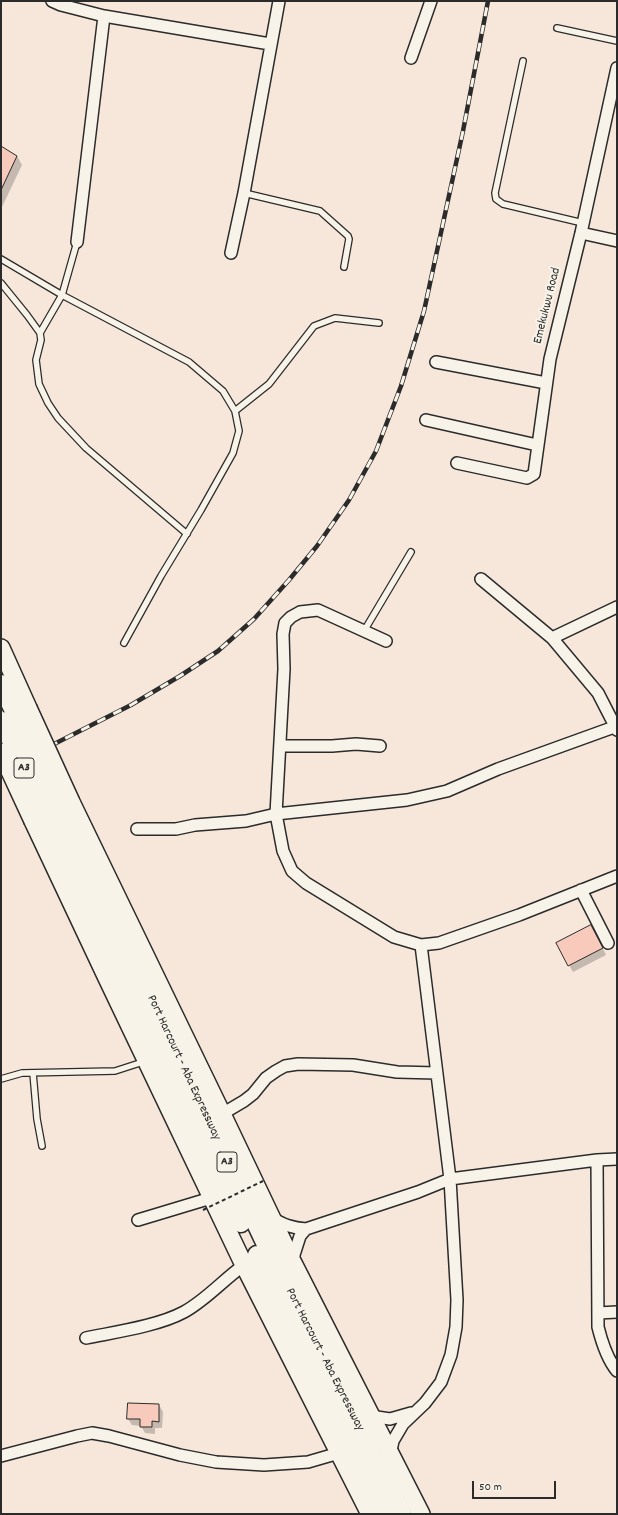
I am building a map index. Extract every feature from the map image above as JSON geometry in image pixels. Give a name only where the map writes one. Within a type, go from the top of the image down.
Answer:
[{"type":"highway","name":"Port Harcourt - Aba Expressway","points":[[1,684],[12,716],[52,811],[285,1312],[387,1514]]},
{"type":"highway","name":"Port Harcourt - Aba Expressway","points":[[52,811],[267,1248],[402,1514]]},
{"type":"main road","points":[[1,648],[12,716],[52,811],[146,1061],[207,1204],[244,1265],[370,1514]]},
{"type":"main road","points":[[1,752],[52,811],[222,1114],[292,1260],[421,1514]]},
{"type":"street","points":[[52,1],[60,5],[104,16],[270,44]]},
{"type":"street","points":[[231,253],[244,193],[279,1]]},
{"type":"street","points":[[411,58],[431,1]]},
{"type":"street","points":[[77,242],[104,16]]},
{"type":"street","name":"Emekukwu Road","points":[[457,463],[527,478],[534,474],[550,359],[615,90],[617,68]]},
{"type":"street","points":[[582,228],[617,241]]},
{"type":"street","points":[[436,362],[546,383]]},
{"type":"street","points":[[426,420],[537,445]]},
{"type":"street","points":[[137,829],[176,829],[195,825],[246,821],[276,814],[407,800],[447,791],[498,770],[617,728],[598,693],[552,638],[481,579]]},
{"type":"street","points":[[552,638],[617,607]]},
{"type":"street","points":[[386,641],[318,610],[300,612],[291,617],[285,623],[283,634],[284,669],[276,814],[282,851],[292,871],[306,883],[394,937],[421,946],[439,943],[519,915],[617,876]]},
{"type":"street","points":[[280,746],[332,746],[356,744],[380,746]]},
{"type":"street","points":[[581,890],[608,943]]},
{"type":"street","points":[[390,1455],[393,1441],[398,1431],[431,1396],[441,1382],[451,1355],[456,1327],[457,1300],[450,1179],[421,946]]},
{"type":"street","points":[[222,1114],[244,1101],[253,1094],[266,1078],[285,1066],[298,1064],[353,1065],[397,1072],[437,1073]]},
{"type":"street","points":[[271,1217],[291,1228],[306,1228],[418,1192],[450,1179],[617,1158]]},
{"type":"street","points":[[597,1160],[598,1328],[603,1345],[617,1371]]},
{"type":"street","points":[[138,1220],[207,1204]]},
{"type":"street","points":[[292,1260],[300,1236],[306,1228]]},
{"type":"street","points":[[86,1338],[130,1329],[183,1313],[198,1303],[244,1265]]},
{"type":"street","points":[[598,1313],[617,1312]]},
{"type":"street","points":[[370,1416],[390,1419],[399,1418],[417,1411]]},
{"type":"street","points":[[1,1456],[92,1433],[216,1462],[264,1465],[308,1462],[339,1453]]},
{"type":"lane","points":[[557,28],[617,41]]},
{"type":"lane","points":[[523,61],[495,192],[496,199],[503,204],[582,228]]},
{"type":"lane","points":[[244,193],[320,210],[348,236],[349,239],[344,267]]},
{"type":"lane","points":[[40,333],[62,295],[77,242]]},
{"type":"lane","points":[[1,258],[62,295],[188,362],[223,391],[235,411],[239,431],[233,453],[187,534],[161,576],[124,643]]},
{"type":"lane","points":[[1,283],[40,333],[41,340],[36,360],[39,384],[48,403],[58,418],[86,448],[187,534]]},
{"type":"lane","points":[[235,411],[269,384],[314,326],[335,318],[379,322]]},
{"type":"lane","points":[[364,631],[411,552]]},
{"type":"lane","points":[[1,1080],[22,1073],[115,1071],[146,1061]]},
{"type":"lane","points":[[33,1073],[37,1119],[42,1146]]},
{"type":"path","points":[[207,1204],[263,1181]]},
{"type":"building","points":[[1,146],[17,156],[1,190]]},
{"type":"building","points":[[591,925],[603,948],[568,966],[556,943]]},
{"type":"building","points":[[128,1403],[159,1404],[159,1422],[152,1421],[152,1427],[140,1427],[140,1419],[127,1419]]},
{"type":"railway","points":[[1,771],[131,705],[180,676],[218,651],[254,619],[289,580],[317,546],[349,500],[376,451],[401,386],[424,311],[463,131],[488,1]]}]
